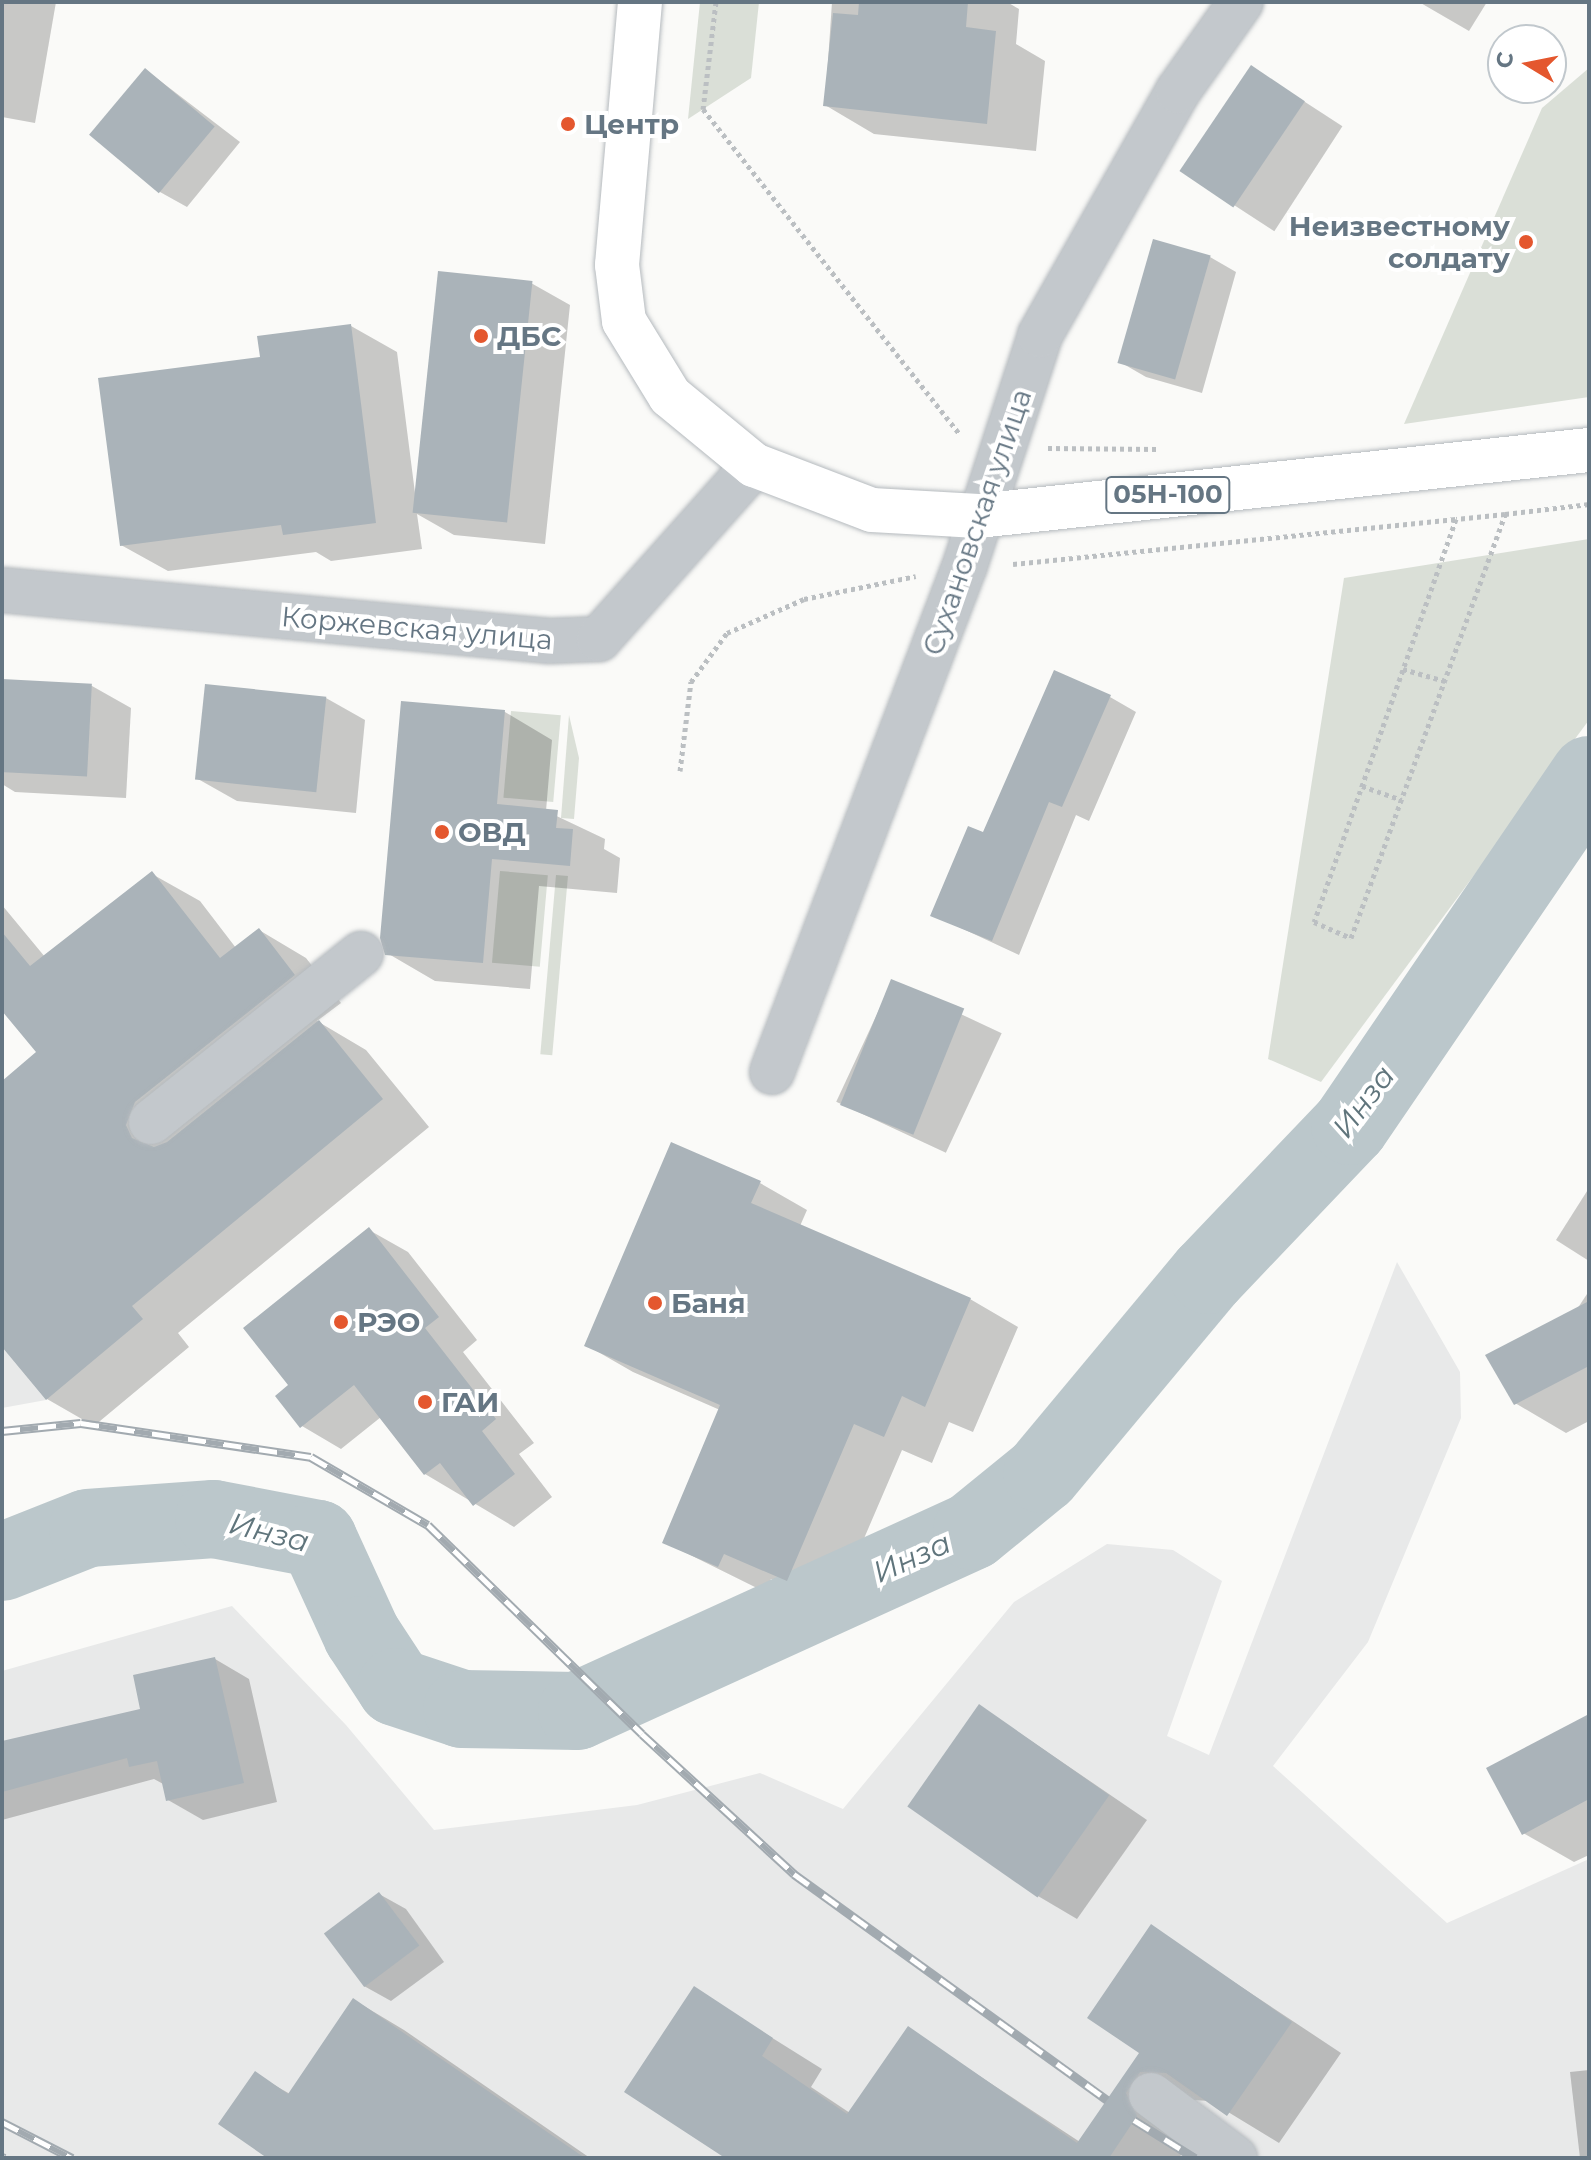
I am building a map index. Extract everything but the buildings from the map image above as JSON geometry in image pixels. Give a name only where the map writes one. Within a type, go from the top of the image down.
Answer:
[{"type":"main road","name":"05Н-100","points":[[640,2],[617,265],[624,321],[670,396],[754,465],[872,510],[978,516],[1589,450]]},
{"type":"street","name":"Сухановская улица","points":[[772,1072],[965,565],[978,516],[1007,447],[1040,335],[1178,91],[1241,2]]},
{"type":"street","name":"Коржевская улица","points":[[2,590],[550,641],[599,639],[754,465]]},
{"type":"street","points":[[151,1122],[361,954]]},
{"type":"street","points":[[1151,2095],[1235,2158]]},
{"type":"path","points":[[680,771],[691,682],[727,633],[804,599],[965,565],[1037,563],[1589,504]]},
{"type":"path","points":[[1456,519],[1314,922],[1351,938],[1505,514]]},
{"type":"path","points":[[1403,669],[1445,681]]},
{"type":"path","points":[[1362,786],[1402,800]]},
{"type":"shaded area","points":[[700,2],[759,2],[751,78],[688,119]]},
{"type":"shaded area","points":[[1589,68],[1589,397],[1404,424],[1542,108],[1547,104],[1567,104],[1567,87]]},
{"type":"shaded area","points":[[1589,539],[1589,720],[1321,1082],[1268,1059],[1344,578]]},
{"type":"shaded area","points":[[511,711],[561,715],[553,802],[503,798]]},
{"type":"shaded area","points":[[569,715],[579,758],[574,819],[561,818]]},
{"type":"shaded area","points":[[500,871],[548,875],[540,967],[492,963]]},
{"type":"shaded area","points":[[556,875],[568,876],[552,1055],[540,1054]]},
{"type":"shaded area","points":[[1397,1262],[1460,1372],[1461,1418],[1368,1642],[1273,1766],[1447,1923],[1589,1859],[1589,2158],[2,2158],[2,1671],[232,1606],[346,1725],[434,1830],[637,1805],[760,1773],[843,1809],[1014,1602],[1107,1544],[1173,1550],[1222,1581],[1167,1736],[1209,1755]]},
{"type":"shaded area","points":[[2,1347],[46,1400],[2,1408]]},
{"type":"waterway","name":"Инза","points":[[2,1562],[88,1528],[214,1519],[318,1539],[362,1635],[396,1687],[462,1709],[577,1711],[972,1531],[1042,1474],[1208,1275],[1350,1126],[1589,775]]},
{"type":"railway","points":[[2,1431],[81,1423],[311,1457],[428,1525],[642,1734],[794,1874],[1107,2100]]},
{"type":"railway","points":[[1134,2120],[1195,2158]]},
{"type":"railway","points":[[2,2122],[72,2158]]},
{"type":"place","name":"Центр","points":[[568,124]]},
{"type":"place","name":"Неизвестному солдату","points":[[1526,242]]},
{"type":"place","name":"ДБС","points":[[481,336]]},
{"type":"place","name":"ОВД","points":[[442,832]]},
{"type":"place","name":"Баня","points":[[655,1303]]},
{"type":"place","name":"РЭО","points":[[341,1322]]},
{"type":"place","name":"ГАИ","points":[[425,1402]]}]
